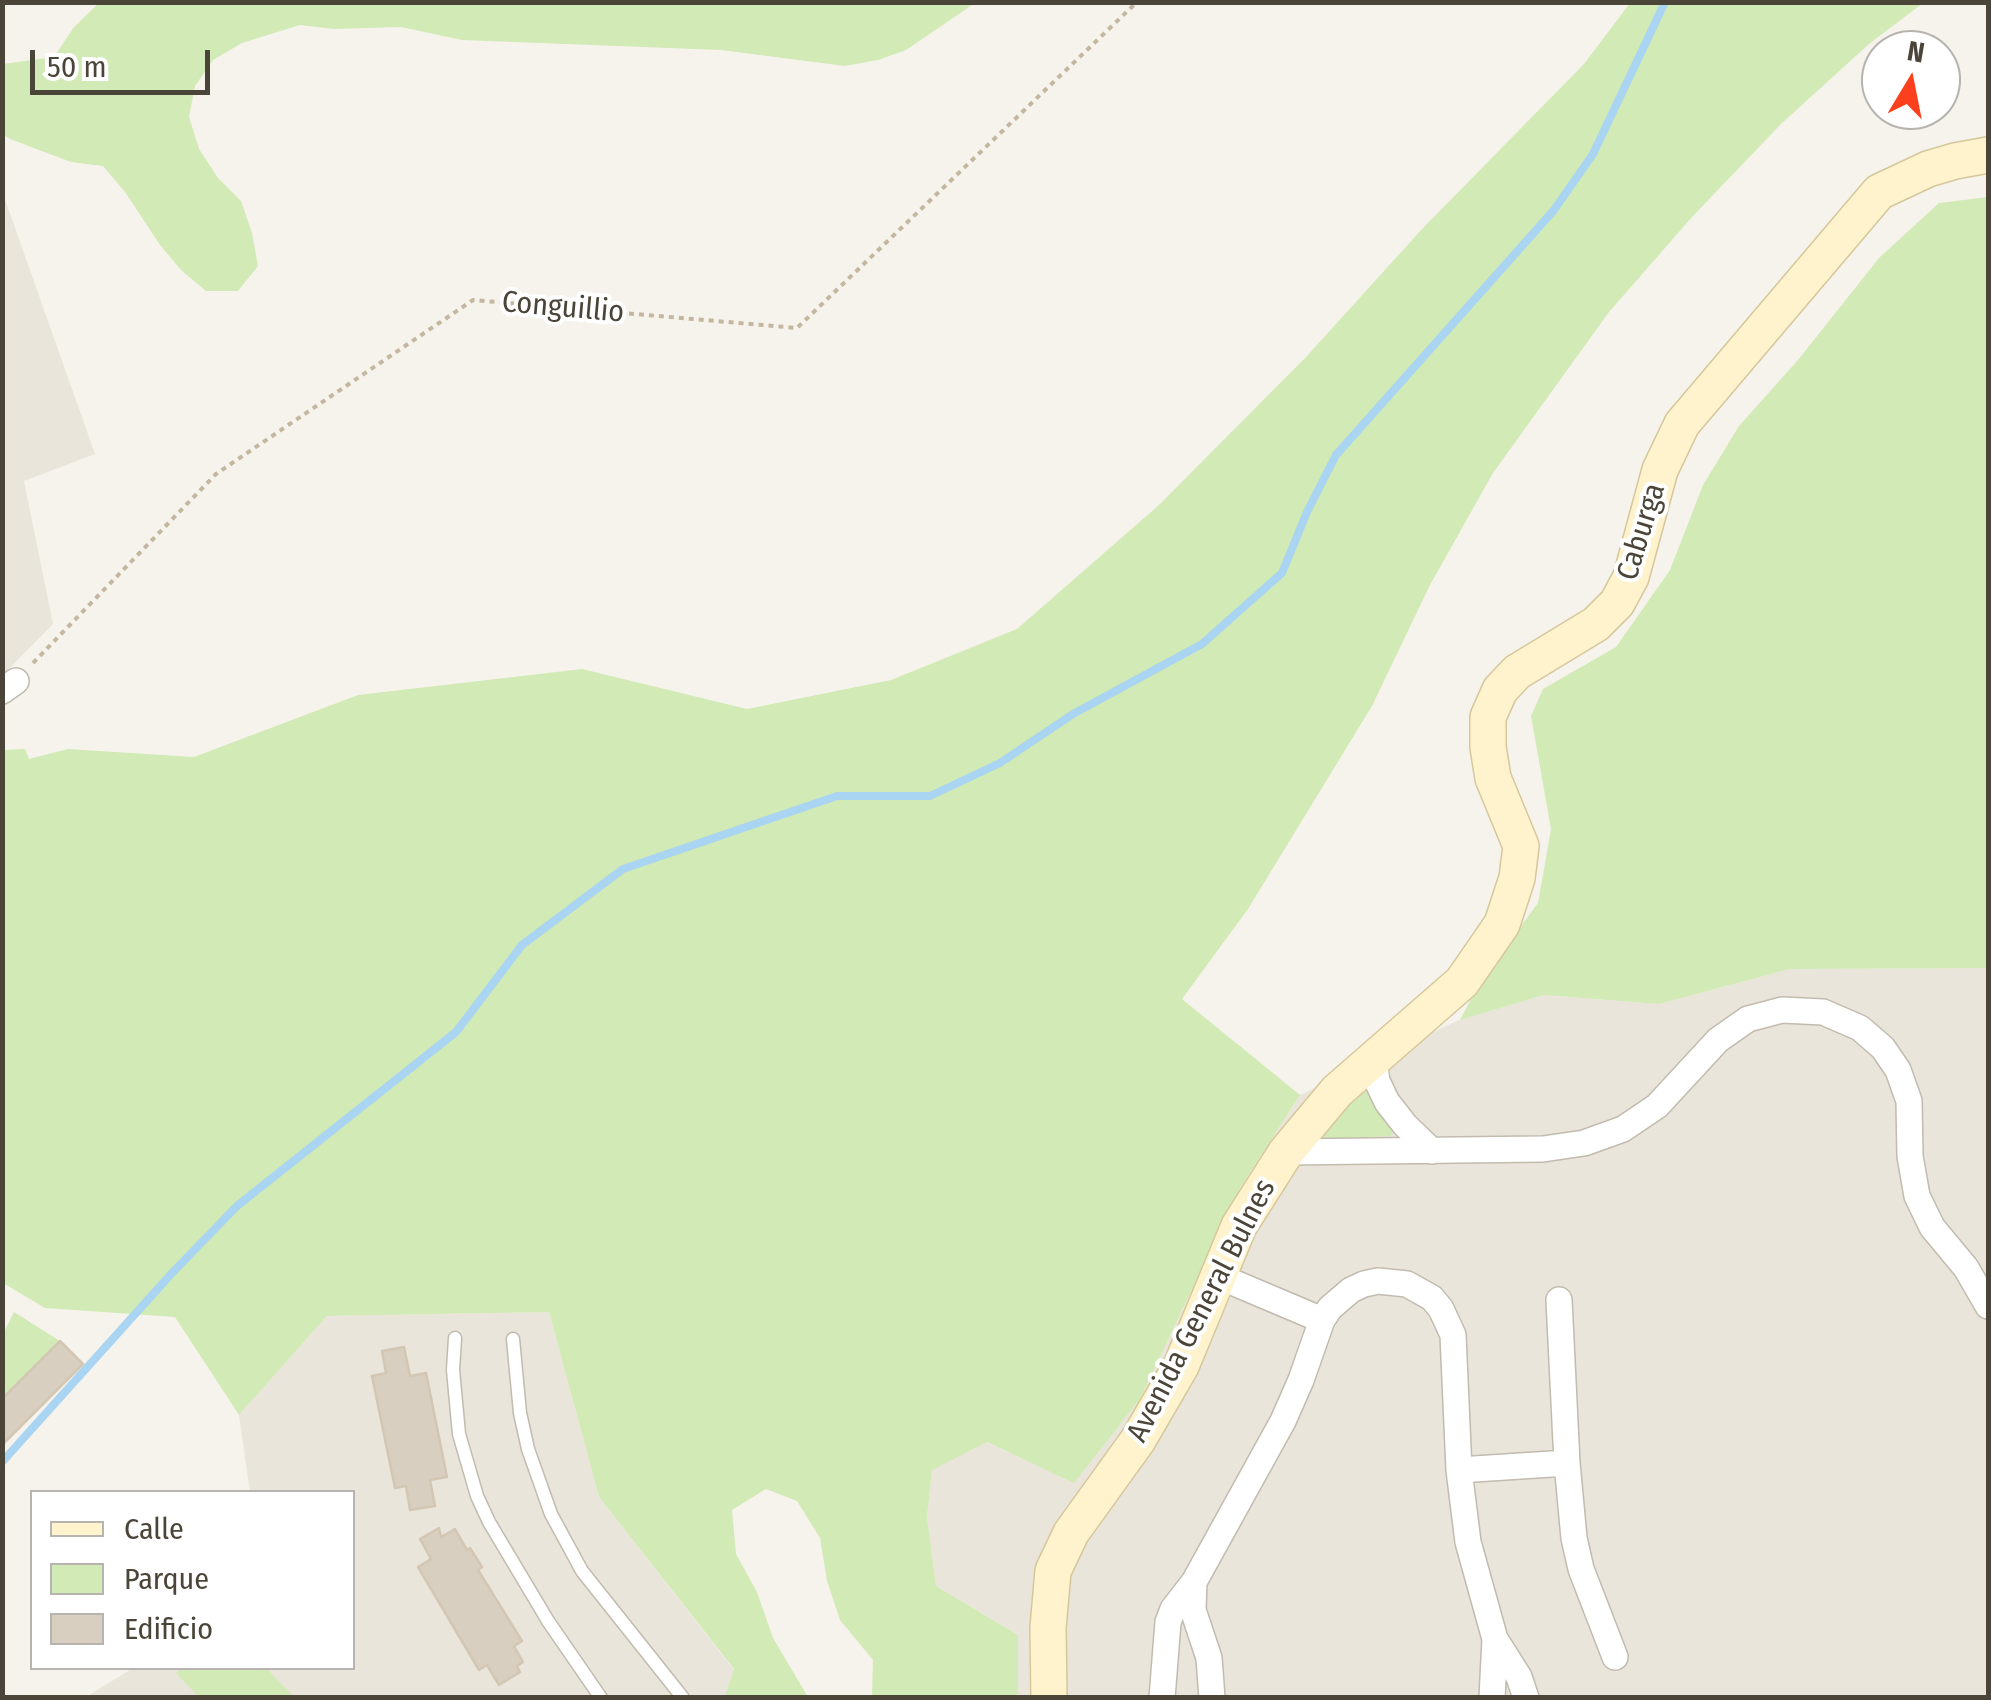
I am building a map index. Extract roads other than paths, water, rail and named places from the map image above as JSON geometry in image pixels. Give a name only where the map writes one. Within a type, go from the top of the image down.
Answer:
[{"type":"street","name":"Caburga","points":[[1374,1061],[1462,982],[1502,924],[1511,902],[1520,846],[1492,778],[1486,732],[1500,690],[1517,672],[1596,624],[1617,603],[1631,577],[1660,470],[1682,424],[1879,192],[1928,168],[1988,156]]},
{"type":"street","points":[[1286,1152],[1543,1149],[1584,1143],[1622,1128],[1656,1106],[1718,1040],[1748,1020],[1782,1010],[1823,1012],[1860,1028],[1883,1048],[1898,1070],[1909,1101],[1910,1156],[1917,1196],[1932,1227],[1977,1270],[1988,1306]]},
{"type":"street","points":[[1374,1061],[1386,1102],[1432,1151]]},
{"type":"street","name":"Avenida General Bulnes","points":[[1049,1698],[1048,1628],[1053,1571],[1071,1534],[1138,1440],[1180,1366],[1239,1226],[1286,1152],[1338,1091],[1374,1061]]},
{"type":"street","points":[[1218,1276],[1322,1320]]},
{"type":"street","points":[[1162,1698],[1168,1622],[1173,1609],[1194,1582],[1283,1420],[1322,1320],[1351,1290],[1378,1281],[1406,1284],[1432,1298],[1454,1335],[1459,1470],[1468,1542],[1496,1639],[1519,1677],[1526,1698]]},
{"type":"street","points":[[1559,1300],[1574,1538],[1581,1569],[1615,1657]]},
{"type":"street","points":[[1459,1470],[1568,1463]]},
{"type":"street","points":[[1194,1582],[1193,1610],[1209,1658],[1212,1698]]},
{"type":"street","points":[[1492,1698],[1496,1639]]},
{"type":"lane","points":[[455,1338],[457,1418],[477,1496],[539,1606],[601,1698]]},
{"type":"lane","points":[[513,1339],[520,1413],[528,1449],[552,1514],[582,1571],[683,1698]]},
{"type":"waterway","points":[[2,1462],[237,1206],[456,1032],[522,945],[623,869],[837,796],[930,796],[1000,763],[1073,714],[1202,644],[1282,573],[1336,455],[1554,210],[1593,154],[1665,2]]}]
